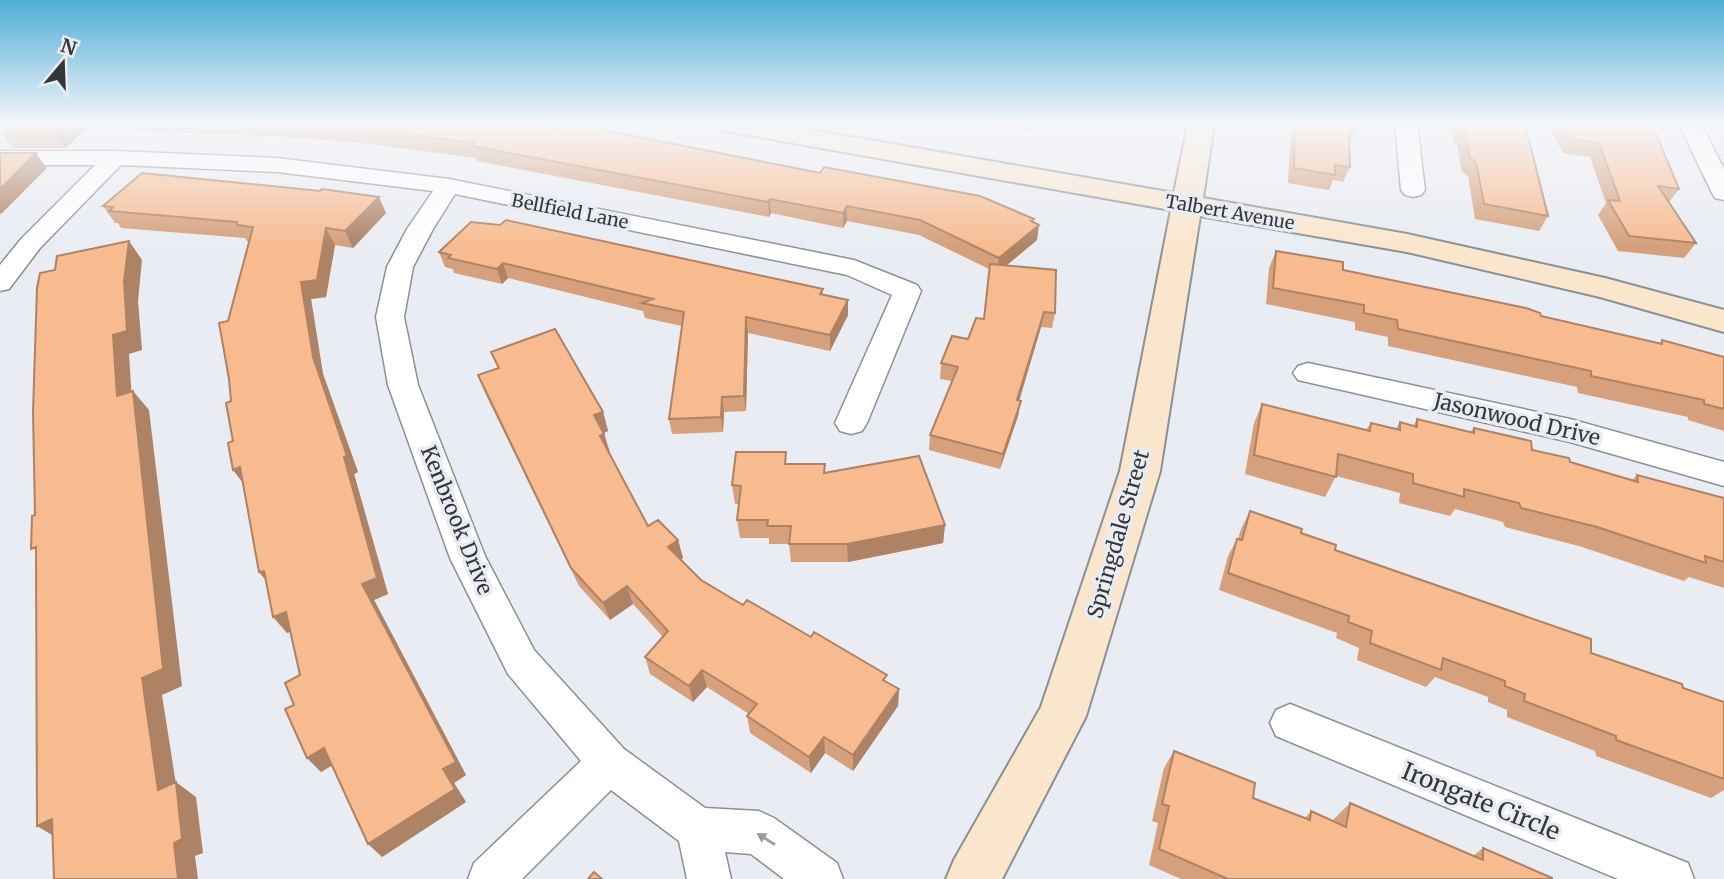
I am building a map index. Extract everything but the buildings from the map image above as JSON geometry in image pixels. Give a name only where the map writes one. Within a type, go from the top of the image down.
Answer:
[{"type":"street","points":[[0,283],[31,243],[108,165]]},
{"type":"street","name":"Bellfield Lane","points":[[277,165],[449,186],[854,268],[907,291],[850,423]]},
{"type":"street","name":"Talbert Avenue","points":[[965,165],[1407,243],[1605,288],[1724,321]]},
{"type":"street","name":"Springdale Street","points":[[973,879],[1062,716],[1136,484],[1194,165]]},
{"type":"street","points":[[1410,165],[1413,190]]},
{"type":"street","points":[[1710,165],[1724,193]]},
{"type":"street","name":"Kenbrook Drive","points":[[449,186],[420,229],[400,267],[390,317],[403,385],[468,558],[521,662],[609,762],[698,829]]},
{"type":"street","name":"Jasonwood Drive","points":[[1308,373],[1478,408],[1654,452],[1724,474]]},
{"type":"street","name":"Irongate Circle","points":[[1290,723],[1672,879]]},
{"type":"street","points":[[490,879],[609,762]]},
{"type":"street","points":[[709,879],[698,829],[759,833],[821,879]]}]
